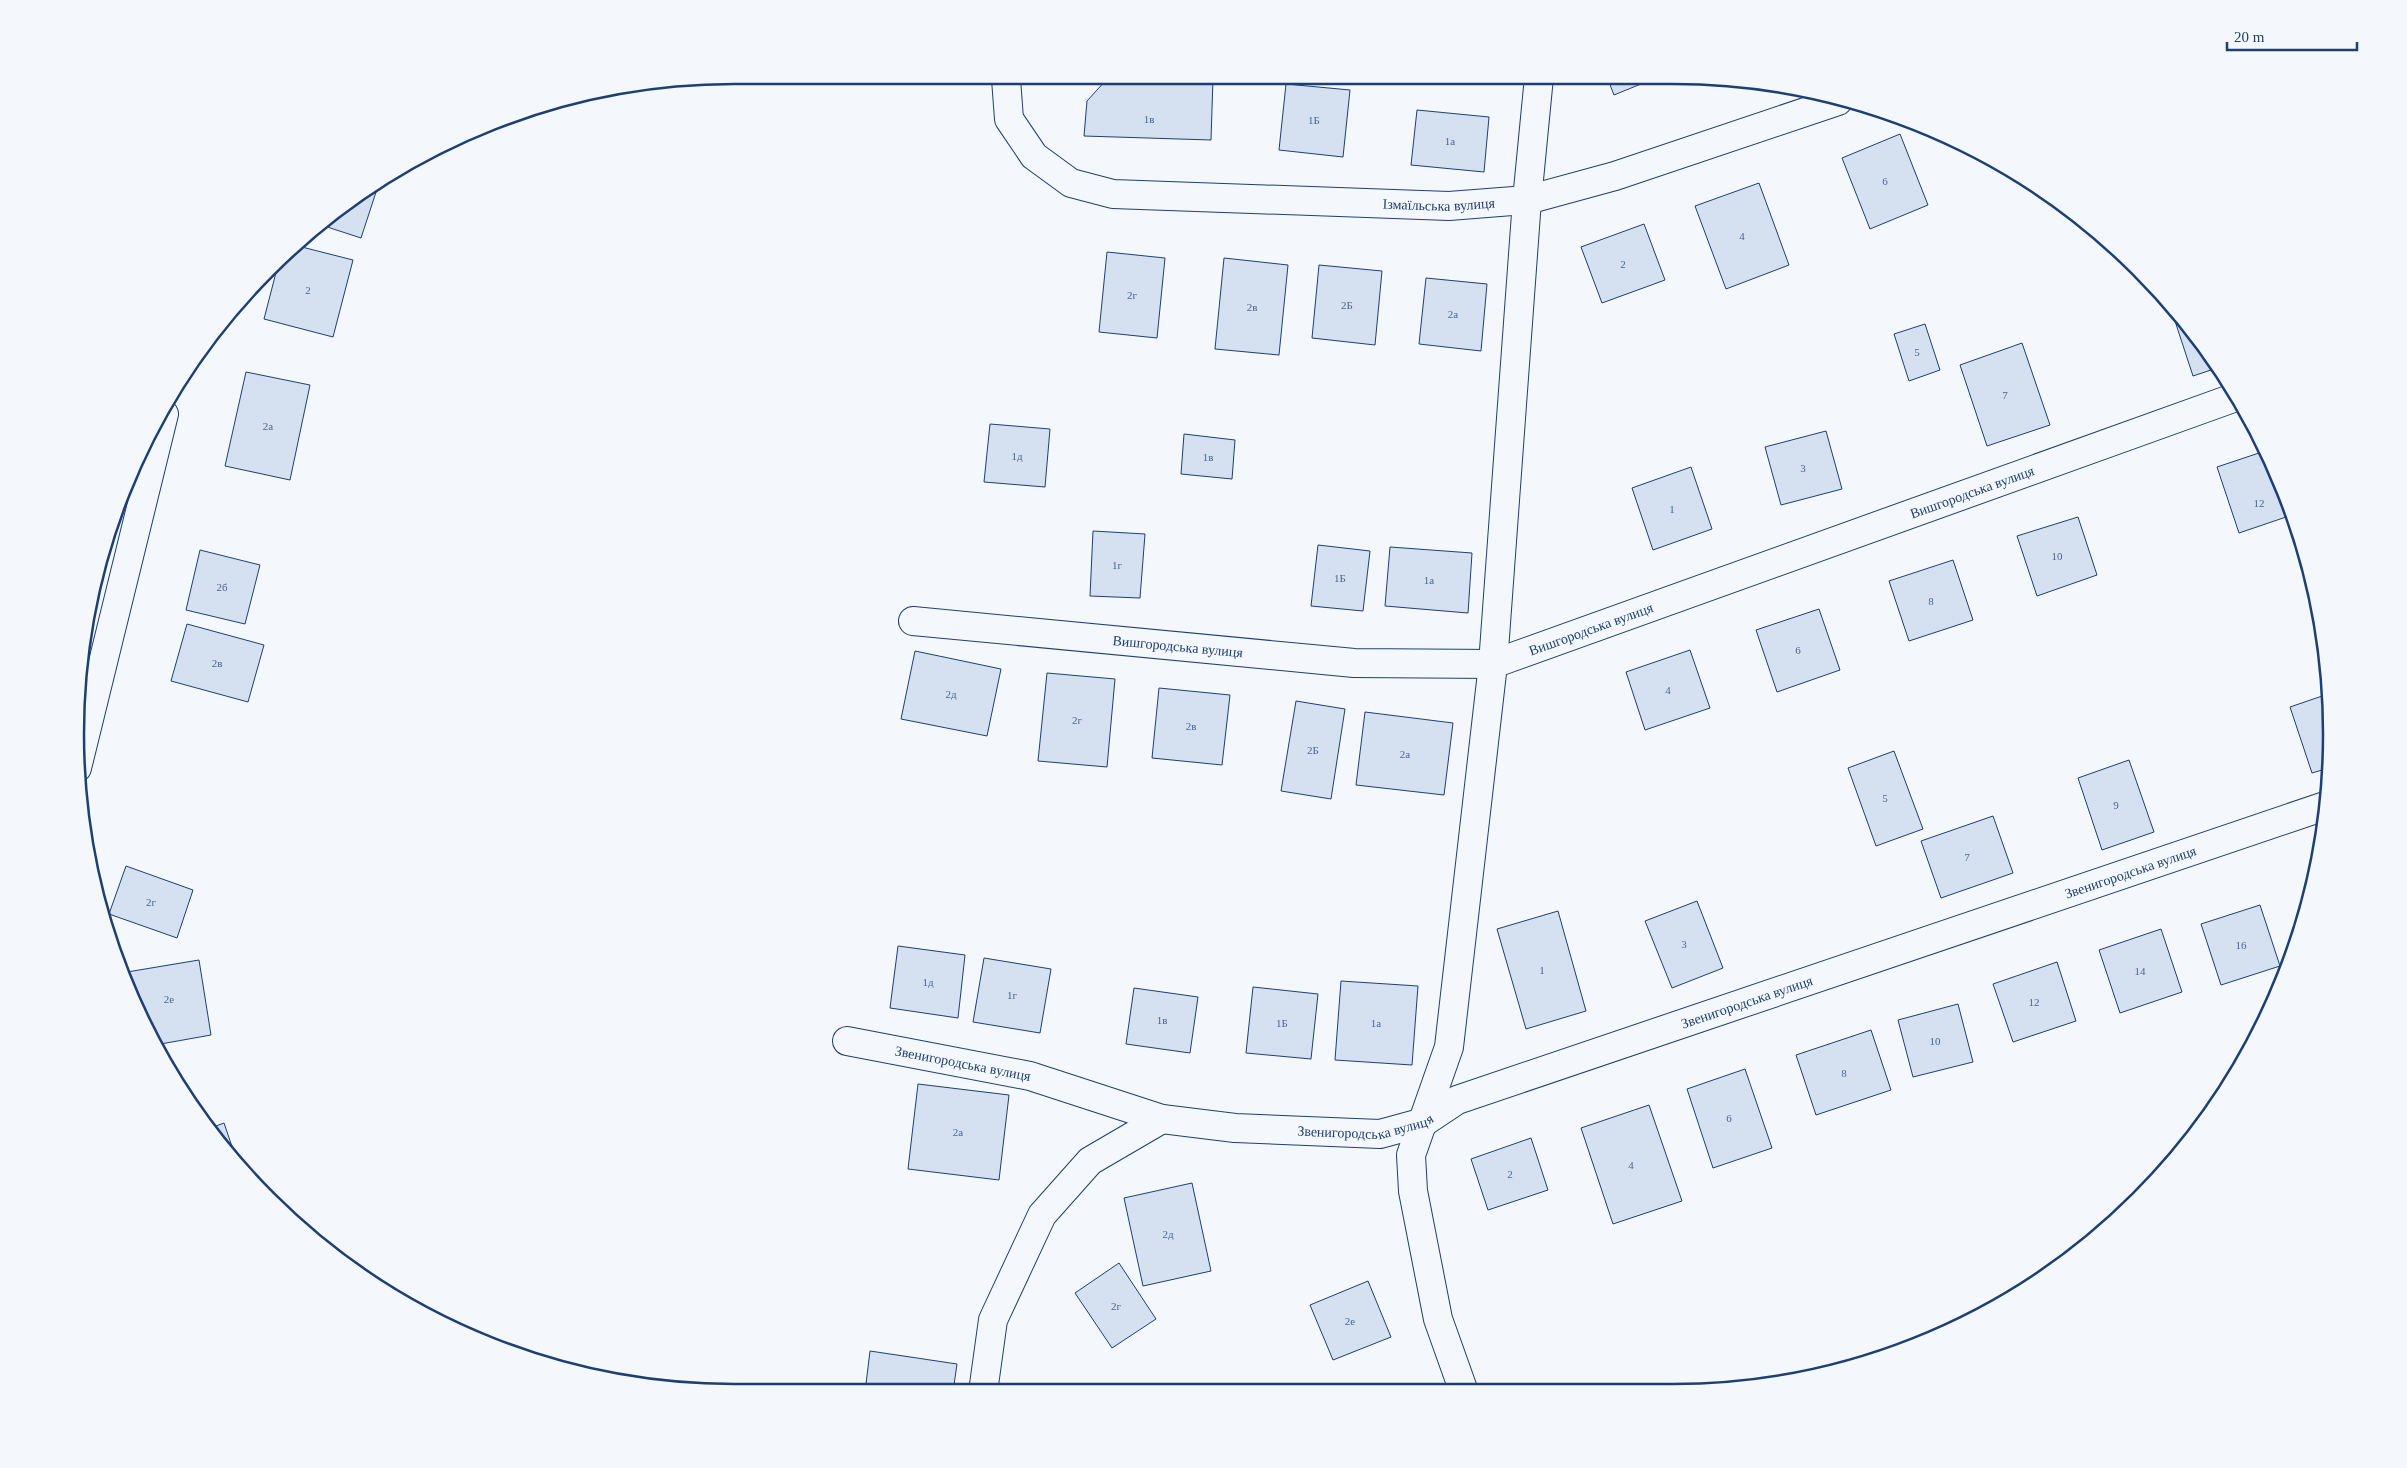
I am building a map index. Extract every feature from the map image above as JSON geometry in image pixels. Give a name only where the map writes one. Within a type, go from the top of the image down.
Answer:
[{"type":"street","name":"Ізмаїльська вулиця","points":[[1006,84],[1009,119],[1034,156],[1071,183],[1113,194],[1449,206],[1527,200],[1615,176],[1831,103]]},
{"type":"street","points":[[1461,1384],[1438,1319],[1413,1191],[1411,1155],[1449,1047],[1493,664],[1527,200],[1538,84]]},
{"type":"street","name":"Вишгородська вулиця","points":[[913,622],[1354,663],[1493,664],[2230,399]]},
{"type":"street","points":[[84,739],[160,429]]},
{"type":"street","name":"Звенигородська вулиця","points":[[847,1041],[1030,1076],[1162,1119],[1235,1128],[1380,1134],[1424,1122],[1457,1100],[2319,808]]},
{"type":"street","points":[[984,1384],[993,1320],[1042,1215],[1090,1161],[1162,1119]]},
{"type":"building","points":[[1102,84],[1213,84],[1211,140],[1084,136],[1087,101]]},
{"type":"building","points":[[1286,84],[1350,90],[1343,157],[1279,150]]},
{"type":"building","points":[[1610,84],[1641,84],[1614,95]]},
{"type":"building","points":[[1417,110],[1489,117],[1484,172],[1411,165]]},
{"type":"building","points":[[1900,134],[1928,205],[1870,229],[1842,158]]},
{"type":"building","points":[[1759,183],[1789,265],[1726,289],[1695,206]]},
{"type":"building","points":[[376,191],[361,238],[327,227]]},
{"type":"building","points":[[1644,224],[1665,280],[1602,303],[1581,247]]},
{"type":"building","points":[[303,247],[353,260],[333,337],[264,319],[276,272]]},
{"type":"building","points":[[1107,252],[1165,258],[1157,338],[1099,332]]},
{"type":"building","points":[[1224,258],[1288,265],[1279,355],[1215,349]]},
{"type":"building","points":[[1319,265],[1382,271],[1375,345],[1312,338]]},
{"type":"building","points":[[1426,278],[1487,284],[1481,351],[1419,344]]},
{"type":"building","points":[[2175,321],[2212,370],[2193,376]]},
{"type":"building","points":[[1925,324],[1940,370],[1909,381],[1894,334]]},
{"type":"building","points":[[2022,343],[2050,425],[1987,446],[1960,365]]},
{"type":"building","points":[[246,372],[310,385],[290,480],[225,466]]},
{"type":"building","points":[[990,424],[1050,429],[1045,487],[984,482]]},
{"type":"building","points":[[1826,431],[1842,489],[1781,505],[1765,447]]},
{"type":"building","points":[[1184,434],[1235,440],[1232,479],[1181,474]]},
{"type":"building","points":[[2259,453],[2286,517],[2239,533],[2217,467]]},
{"type":"building","points":[[1691,467],[1712,529],[1653,550],[1632,488]]},
{"type":"building","points":[[2078,517],[2097,575],[2037,596],[2017,536]]},
{"type":"building","points":[[1093,531],[1145,534],[1140,598],[1090,596]]},
{"type":"building","points":[[1318,545],[1370,551],[1363,611],[1311,606]]},
{"type":"building","points":[[1390,547],[1472,553],[1468,613],[1385,606]]},
{"type":"building","points":[[200,550],[260,565],[245,624],[186,610]]},
{"type":"building","points":[[1953,560],[1973,620],[1909,641],[1889,581]]},
{"type":"building","points":[[1819,609],[1840,670],[1777,692],[1756,630]]},
{"type":"building","points":[[187,624],[264,645],[248,702],[171,681]]},
{"type":"building","points":[[1690,650],[1710,708],[1645,730],[1626,672]]},
{"type":"building","points":[[915,651],[1001,669],[987,736],[901,719]]},
{"type":"building","points":[[1047,673],[1115,679],[1107,767],[1038,761]]},
{"type":"building","points":[[1159,688],[1230,695],[1222,765],[1152,758]]},
{"type":"building","points":[[2322,696],[2322,770],[2312,773],[2290,707]]},
{"type":"building","points":[[1296,701],[1345,709],[1331,799],[1281,791]]},
{"type":"building","points":[[1365,712],[1453,723],[1444,795],[1356,785]]},
{"type":"building","points":[[1894,751],[1923,829],[1876,846],[1848,768]]},
{"type":"building","points":[[2129,760],[2154,832],[2102,850],[2078,778]]},
{"type":"building","points":[[1993,816],[2013,873],[1941,898],[1921,841]]},
{"type":"building","points":[[126,866],[193,890],[177,938],[109,913]]},
{"type":"building","points":[[1697,901],[1723,968],[1672,988],[1645,921]]},
{"type":"building","points":[[2260,905],[2280,966],[2221,985],[2201,924]]},
{"type":"building","points":[[1558,911],[1586,1011],[1526,1029],[1497,929]]},
{"type":"building","points":[[2161,929],[2182,992],[2120,1013],[2099,950]]},
{"type":"building","points":[[898,946],[965,955],[958,1018],[890,1008]]},
{"type":"building","points":[[984,958],[1051,969],[1040,1033],[973,1022]]},
{"type":"building","points":[[199,960],[211,1035],[163,1044],[129,972]]},
{"type":"building","points":[[2057,962],[2076,1021],[2013,1042],[1993,984]]},
{"type":"building","points":[[1341,981],[1418,986],[1412,1065],[1335,1060]]},
{"type":"building","points":[[1253,987],[1318,994],[1311,1059],[1246,1053]]},
{"type":"building","points":[[1134,988],[1198,997],[1190,1053],[1126,1044]]},
{"type":"building","points":[[1958,1004],[1973,1062],[1913,1077],[1898,1020]]},
{"type":"building","points":[[1871,1030],[1891,1090],[1816,1115],[1796,1055]]},
{"type":"building","points":[[1745,1069],[1772,1148],[1713,1168],[1687,1089]]},
{"type":"building","points":[[918,1084],[1009,1095],[999,1180],[908,1169]]},
{"type":"building","points":[[1649,1105],[1682,1201],[1613,1224],[1581,1128]]},
{"type":"building","points":[[224,1123],[232,1148],[218,1130],[215,1126]]},
{"type":"building","points":[[1531,1138],[1548,1190],[1488,1210],[1471,1159]]},
{"type":"building","points":[[1192,1183],[1211,1271],[1143,1286],[1124,1198]]},
{"type":"building","points":[[1119,1263],[1156,1319],[1112,1348],[1075,1293]]},
{"type":"building","points":[[1368,1281],[1391,1337],[1333,1360],[1310,1305]]},
{"type":"building","points":[[870,1351],[957,1364],[954,1384],[866,1384]]}]
